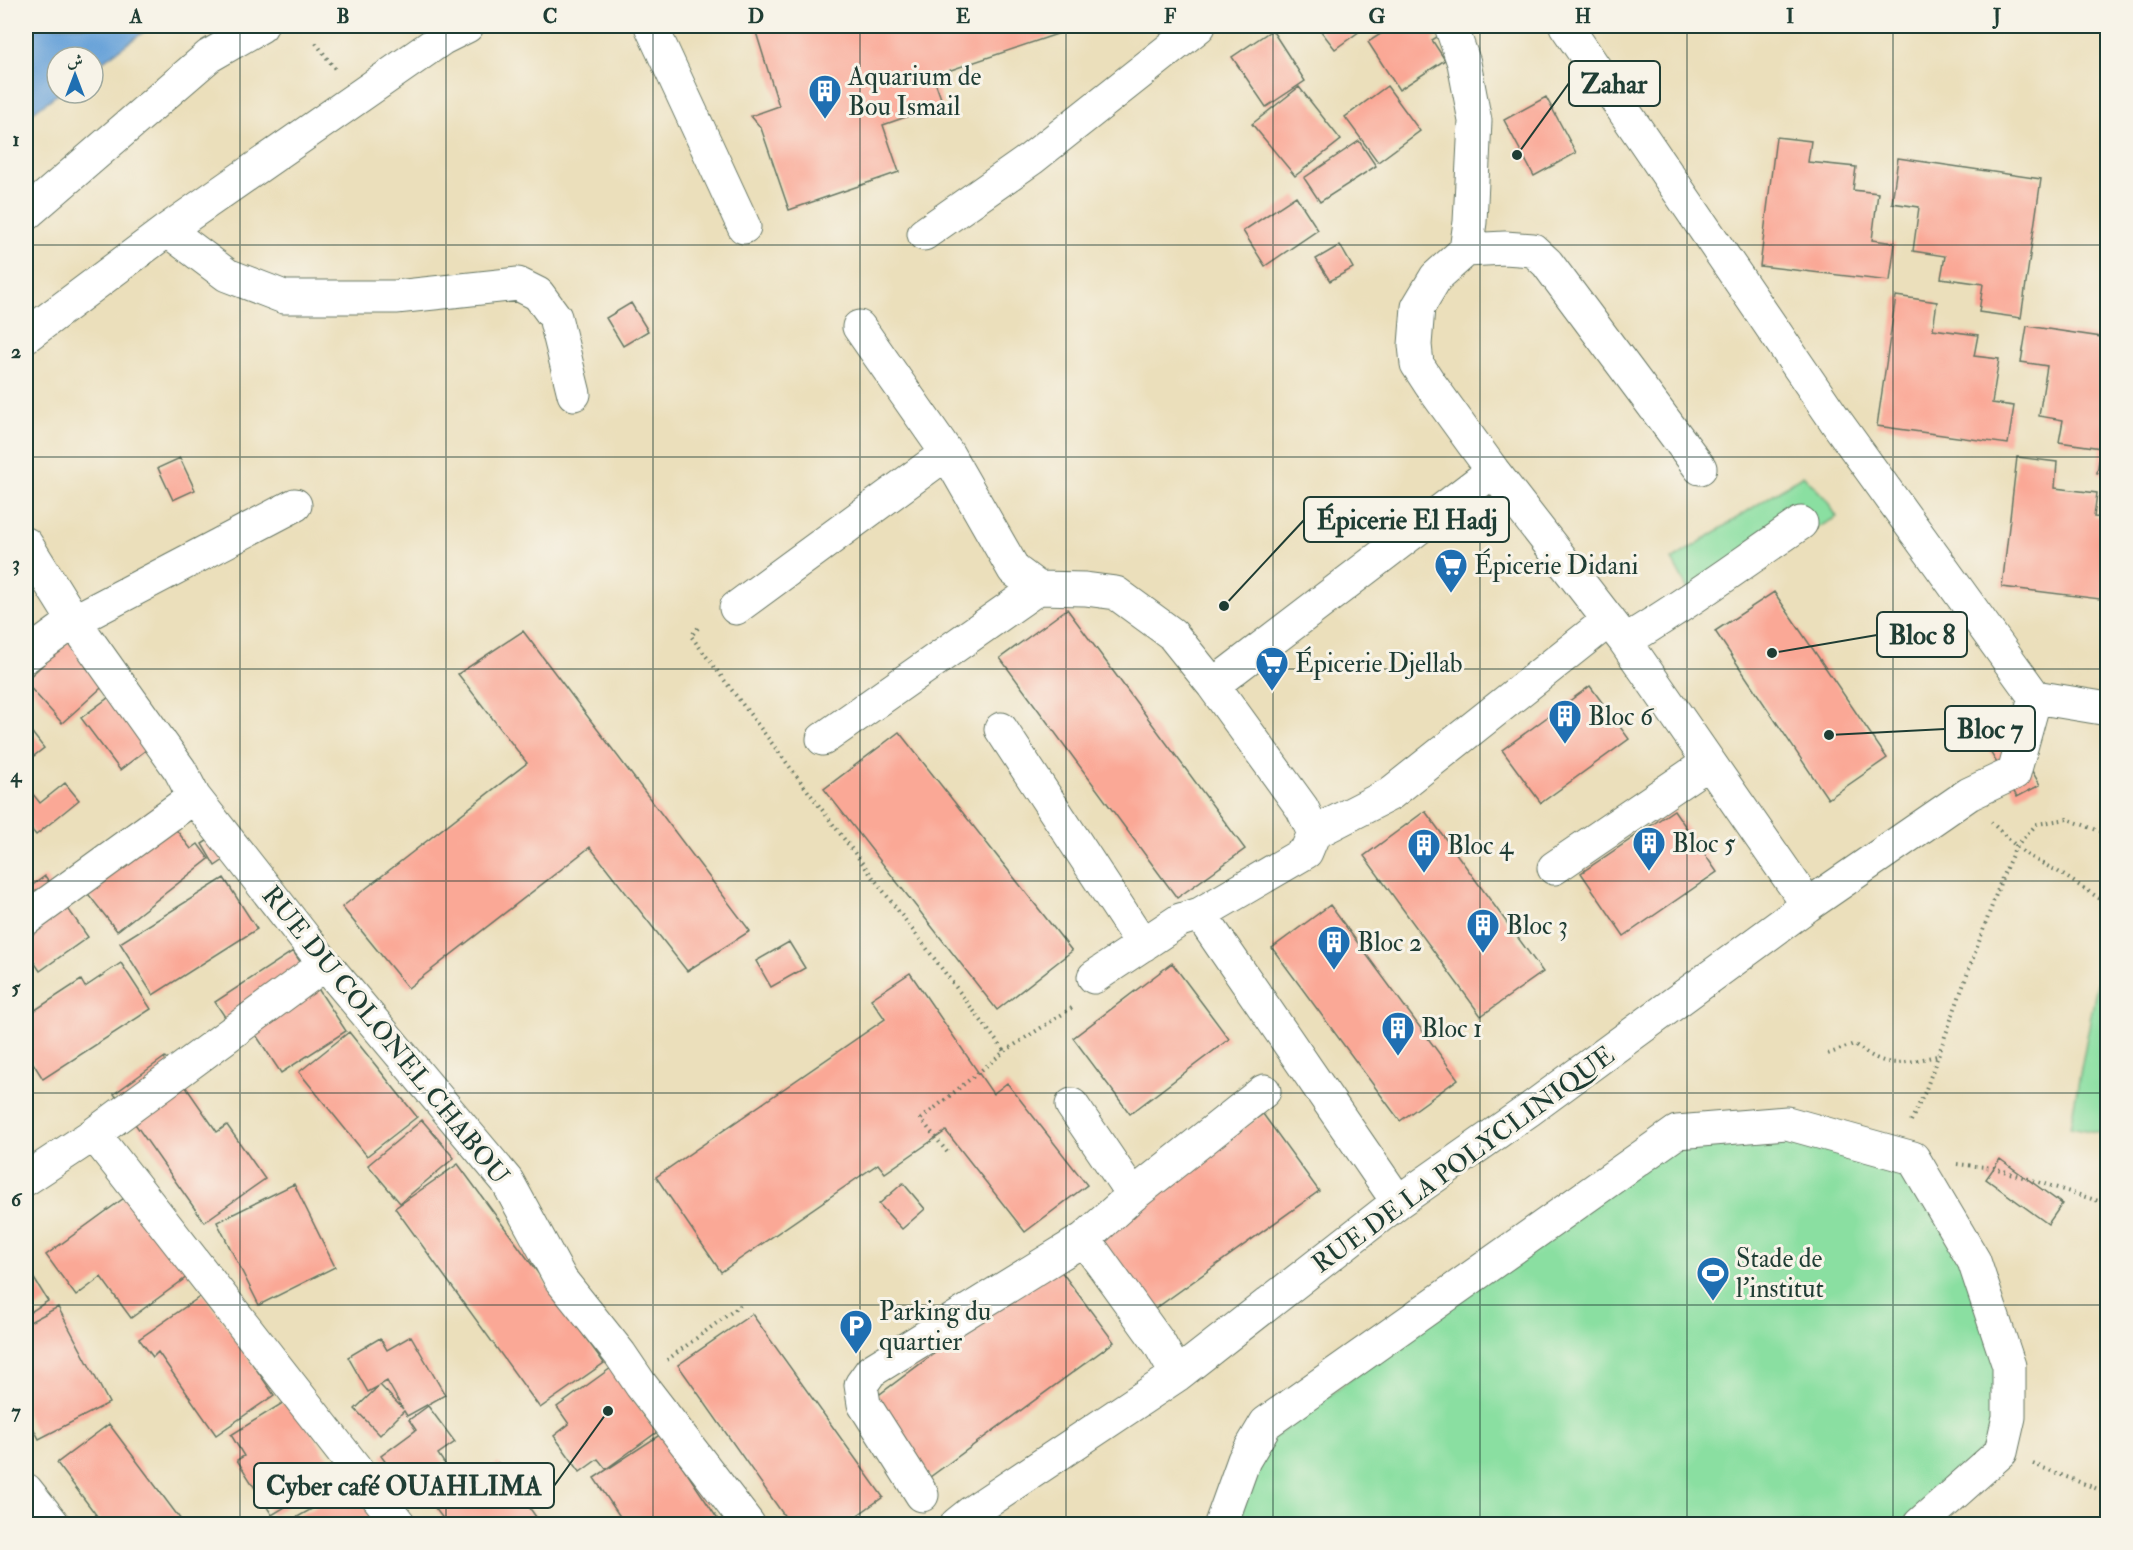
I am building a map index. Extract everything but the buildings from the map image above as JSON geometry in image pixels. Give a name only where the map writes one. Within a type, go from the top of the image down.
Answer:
[{"type":"street","points":[[26,214],[209,56],[261,26]]},
{"type":"street","points":[[651,26],[744,226]]},
{"type":"street","points":[[924,234],[1031,159],[1198,26]]},
{"type":"street","points":[[1451,26],[1464,63],[1474,121],[1470,222],[1466,250]]},
{"type":"street","points":[[1566,26],[1835,420],[2035,697],[2108,709]]},
{"type":"street","points":[[26,336],[167,230],[455,32]]},
{"type":"street","points":[[167,230],[227,275],[284,297],[396,297],[518,284],[538,294],[555,317],[574,394]]},
{"type":"street","points":[[1700,468],[1547,263],[1533,250],[1505,248],[1466,250],[1436,277],[1418,307],[1415,345],[1417,363],[1493,471],[1617,631],[1808,905]]},
{"type":"street","points":[[859,327],[946,453],[1014,570],[1038,588],[1085,589],[1116,593],[1172,634],[1213,684],[1302,808],[1314,833]]},
{"type":"street","points":[[735,608],[946,453]]},
{"type":"street","points":[[1213,684],[1493,471]]},
{"type":"street","points":[[26,656],[74,621],[294,505]]},
{"type":"street","points":[[1089,989],[1143,945],[1180,920],[1200,914],[1306,852],[1314,833],[1390,794],[1617,631],[1671,614],[1692,597],[1801,523]]},
{"type":"street","name":"RUE DU COLONEL CHABOU","points":[[26,544],[74,621],[180,770],[194,797],[325,964],[507,1181],[561,1280],[620,1354],[641,1385],[748,1524]]},
{"type":"street","points":[[823,739],[1038,588]]},
{"type":"street","name":"RUE DE LA POLYCLINIQUE","points":[[957,1524],[1177,1375],[1398,1202],[1529,1110],[1808,905],[1970,794],[2014,773],[2035,697]]},
{"type":"street","points":[[1001,729],[1143,945]]},
{"type":"street","points":[[1554,868],[1708,763]]},
{"type":"street","points":[[26,919],[194,797]]},
{"type":"street","points":[[1200,914],[1398,1202]]},
{"type":"street","points":[[26,1179],[94,1134],[325,964]]},
{"type":"street","points":[[922,1495],[864,1404],[861,1385],[871,1371],[1084,1239],[1133,1195],[1264,1091]]},
{"type":"street","points":[[1072,1105],[1133,1195]]},
{"type":"street","points":[[1221,1524],[1244,1460],[1266,1423],[1677,1132],[1787,1123],[1913,1158],[1974,1261],[2009,1366],[2009,1417],[2001,1452],[1920,1524]]},
{"type":"street","points":[[94,1134],[399,1524]]},
{"type":"street","points":[[1084,1239],[1158,1343],[1177,1375]]},
{"type":"street","points":[[26,1490],[53,1524]]},
{"type":"path","points":[[316,43],[335,69]]},
{"type":"path","points":[[698,628],[691,636],[1004,1051]]},
{"type":"path","points":[[1970,794],[1994,825],[2016,846],[2030,857],[2058,871],[2108,904]]},
{"type":"path","points":[[2108,834],[2067,819],[2037,825],[2016,846],[2003,875],[1925,1092],[1904,1137],[1913,1158],[1994,1168],[2108,1204]]},
{"type":"path","points":[[947,1152],[921,1119],[1005,1051],[1089,989]]},
{"type":"path","points":[[1828,1054],[1854,1044],[1870,1056],[1896,1065],[1938,1056]]},
{"type":"path","points":[[665,1362],[741,1305]]},
{"type":"path","points":[[2001,1452],[2108,1493]]},
{"type":"green space","points":[[1803,475],[1826,499],[1837,517],[1692,597],[1672,560]]},
{"type":"green space","points":[[2106,936],[2108,936],[2107,1134],[2070,1127]]},
{"type":"green space","name":"Stade de l'institut","points":[[1787,1123],[1903,1154],[1974,1261],[2009,1417],[1920,1524],[1221,1524],[1244,1460],[1677,1132]]},
{"type":"water","points":[[26,26],[152,26],[105,59],[105,45],[45,45],[45,103],[26,117]]},
{"type":"place","name":"Aquarium de Bou Ismail","points":[[825,120]]},
{"type":"place","name":"Zahar","points":[[1517,155]]},
{"type":"place","name":"Épicerie Didani","points":[[1451,594]]},
{"type":"place","name":"Épicerie El Hadj","points":[[1224,606]]},
{"type":"place","name":"Bloc 8","points":[[1772,653]]},
{"type":"place","name":"Épicerie Djellab","points":[[1272,692]]},
{"type":"place","name":"Bloc 7","points":[[1829,735]]},
{"type":"place","name":"Bloc 6","points":[[1565,745]]},
{"type":"place","name":"Bloc 5","points":[[1649,872]]},
{"type":"place","name":"Bloc 4","points":[[1424,874]]},
{"type":"place","name":"Bloc 3","points":[[1483,954]]},
{"type":"place","name":"Bloc 2","points":[[1334,971]]},
{"type":"place","name":"Bloc 1","points":[[1398,1057]]},
{"type":"place","name":"Stade de l'institut","points":[[1713,1302]]},
{"type":"place","name":"Parking du quartier","points":[[856,1355]]},
{"type":"place","name":"Cyber café OUAHLIMA","points":[[608,1411]]}]
